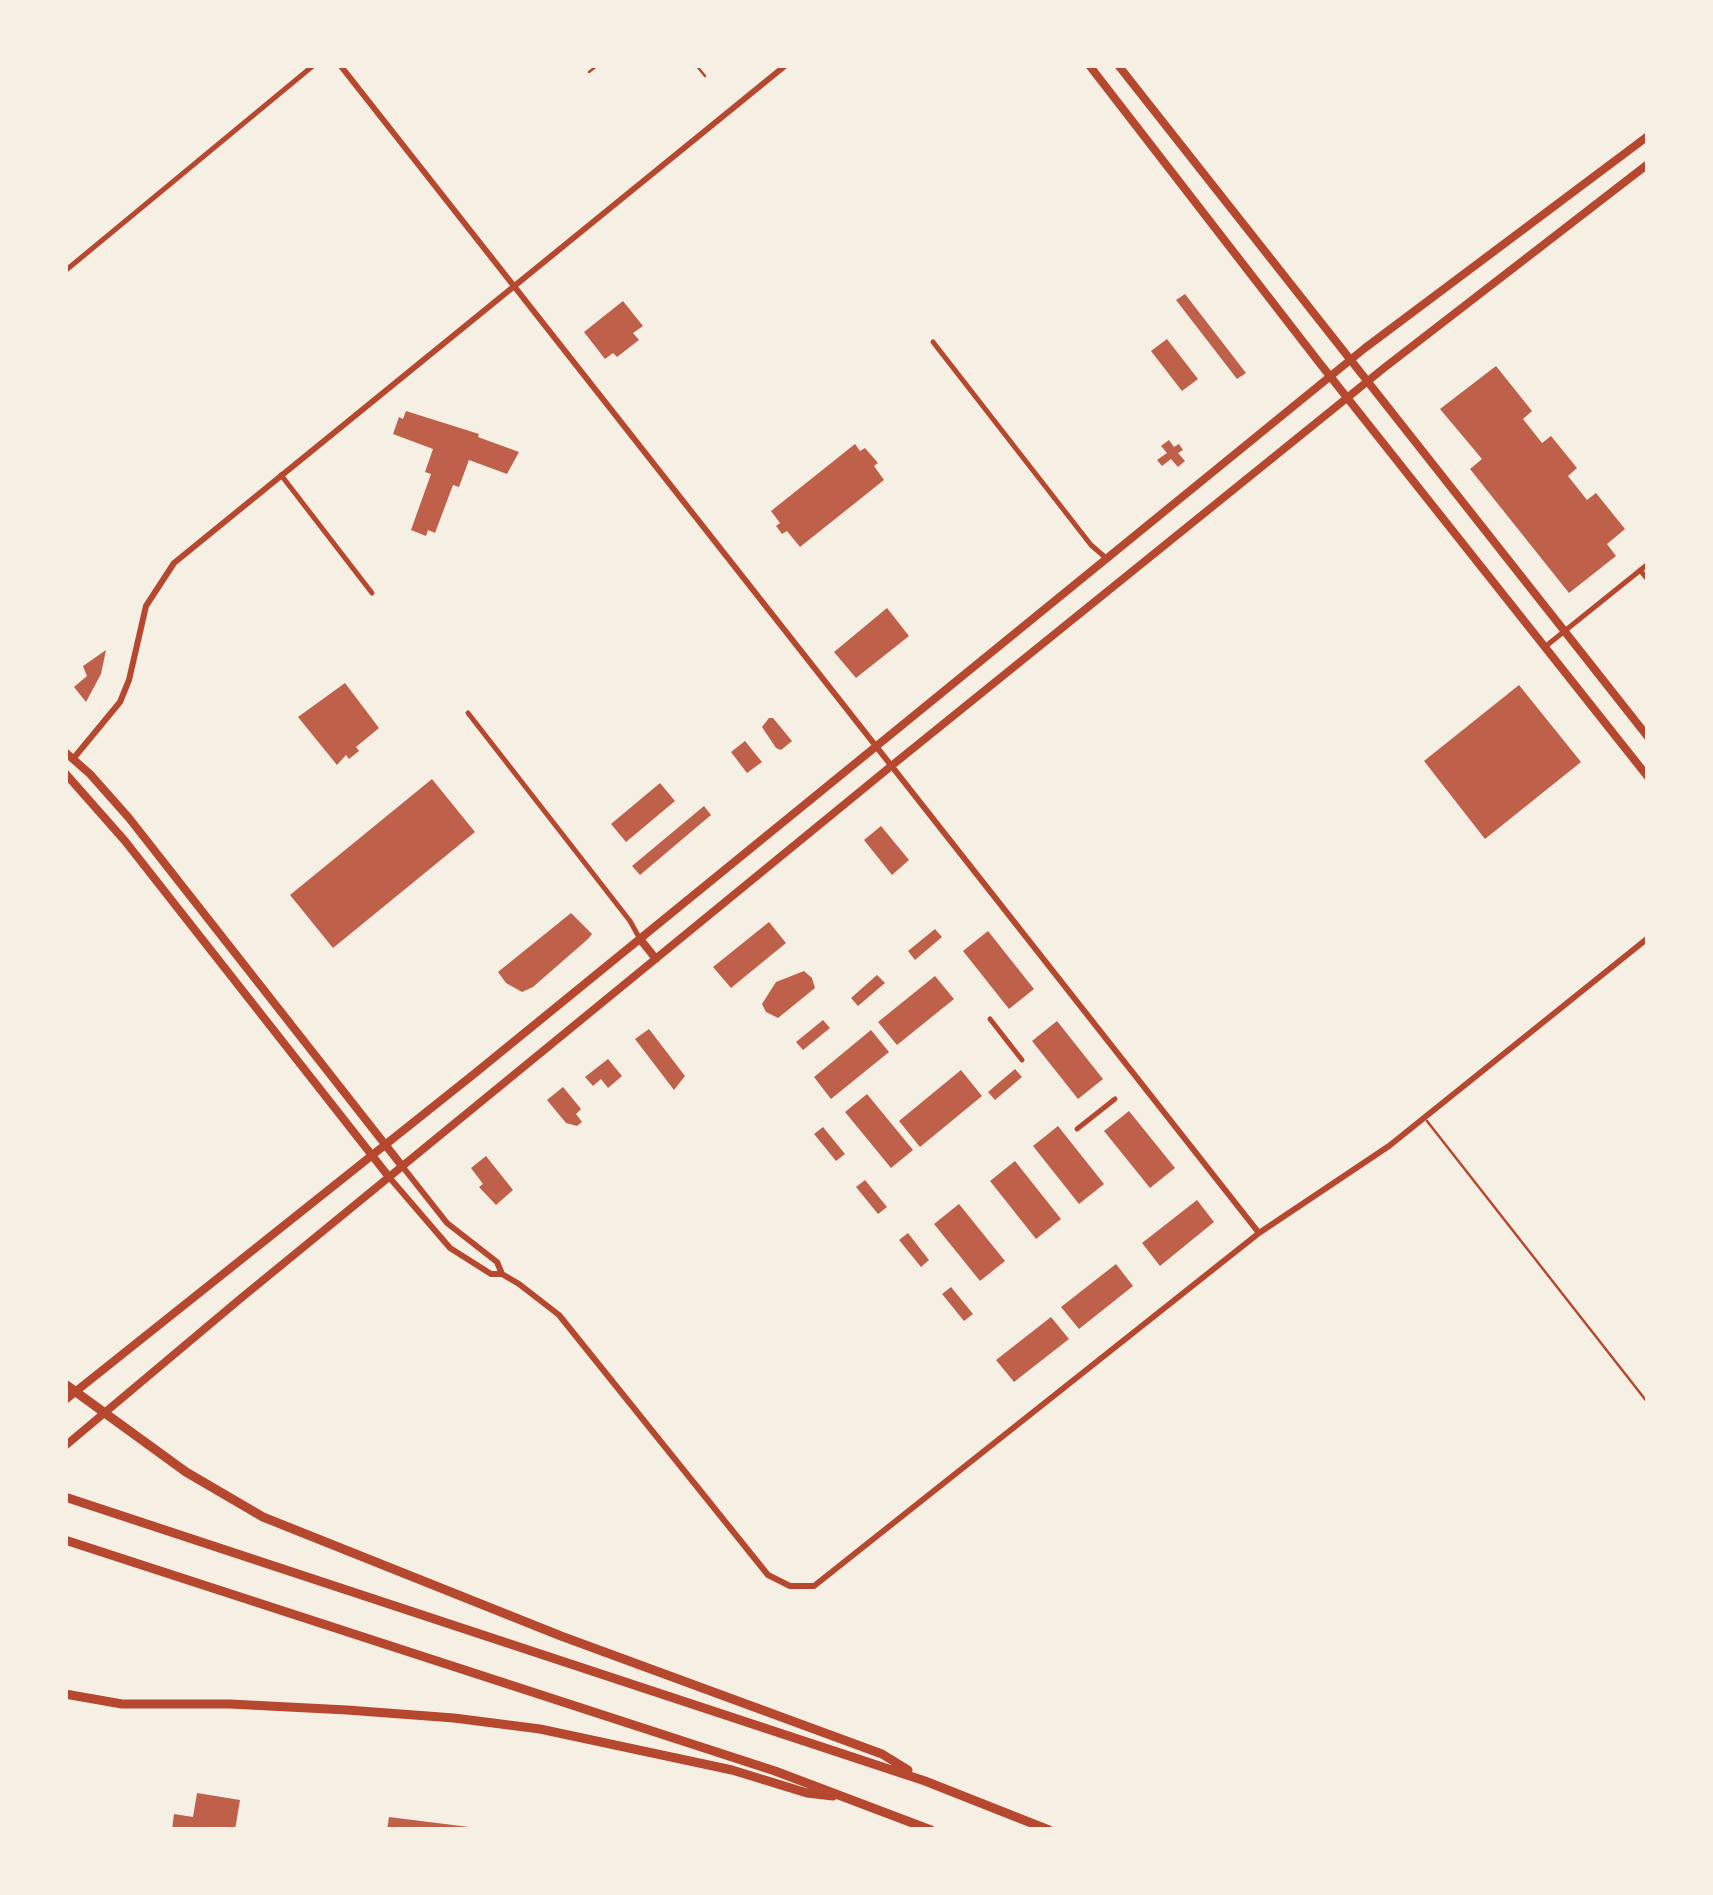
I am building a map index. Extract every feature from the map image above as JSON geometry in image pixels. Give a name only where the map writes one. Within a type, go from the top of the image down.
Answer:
[{"type":"highway","points":[[65,1384],[186,1472],[263,1517],[561,1636],[882,1754],[926,1781]]},
{"type":"highway","points":[[65,1497],[926,1781],[1049,1830]]},
{"type":"highway","points":[[65,1540],[850,1797],[932,1830]]},
{"type":"highway","points":[[65,1694],[122,1704],[347,1710],[540,1728],[732,1770],[806,1793],[850,1797]]},
{"type":"main road","points":[[1089,65],[1648,777]]},
{"type":"main road","points":[[1118,65],[1648,737]]},
{"type":"main road","points":[[65,1400],[876,749],[1330,376],[1648,136]]},
{"type":"main road","points":[[65,1446],[890,767],[1367,382],[1648,164]]},
{"type":"main road","points":[[1536,220],[1553,238]]},
{"type":"main road","points":[[1108,560],[1123,579]]},
{"type":"main road","points":[[65,752],[128,818],[402,1166]]},
{"type":"main road","points":[[73,759],[65,771],[389,1177]]},
{"type":"main road","points":[[640,939],[656,959]]},
{"type":"street","points":[[65,272],[314,65]]},
{"type":"street","points":[[340,65],[1259,1233]]},
{"type":"street","points":[[73,759],[120,702],[129,680],[141,621],[157,585],[182,556],[786,65]]},
{"type":"street","points":[[932,342],[1090,544],[1108,560]]},
{"type":"street","points":[[281,476],[372,593]]},
{"type":"street","points":[[1546,646],[1648,564]]},
{"type":"street","points":[[1640,570],[1648,580]]},
{"type":"street","points":[[468,713],[640,939]]},
{"type":"street","points":[[389,1177],[450,1248],[491,1274],[502,1274],[532,1292],[558,1315],[762,1569],[775,1580],[797,1588],[821,1583],[1259,1233],[1363,1165],[1425,1118],[1648,938]]},
{"type":"street","points":[[990,1019],[1022,1060]]},
{"type":"street","points":[[1077,1129],[1114,1099]]},
{"type":"street","points":[[402,1166],[447,1223],[497,1262],[502,1274]]},
{"type":"lane","points":[[588,72],[598,65]]},
{"type":"lane","points":[[696,65],[705,76]]},
{"type":"lane","points":[[1425,1118],[1648,1404]]},
{"type":"building","points":[[1185,294],[1246,373],[1237,379],[1176,300]]},
{"type":"building","points":[[623,301],[643,326],[633,333],[639,340],[617,357],[613,353],[605,359],[584,332]]},
{"type":"building","points":[[1167,339],[1198,379],[1182,391],[1151,351]]},
{"type":"building","points":[[1496,366],[1532,411],[1523,419],[1542,443],[1551,436],[1577,468],[1568,476],[1587,500],[1596,493],[1625,529],[1607,544],[1616,556],[1569,593],[1470,469],[1482,459],[1440,409]]},
{"type":"building","points":[[406,411],[479,434],[478,437],[519,452],[507,474],[469,460],[459,487],[453,485],[435,533],[428,530],[426,536],[411,530],[431,474],[425,472],[433,449],[393,434],[399,417],[403,419]]},
{"type":"building","points":[[1169,440],[1183,450],[1178,453],[1185,461],[1178,467],[1171,459],[1162,466],[1157,460],[1167,453],[1161,446]]},
{"type":"building","points":[[855,444],[860,451],[865,448],[878,463],[874,466],[884,480],[800,547],[787,531],[782,534],[771,511]]},
{"type":"building","points":[[887,608],[909,636],[856,678],[834,652]]},
{"type":"building","points":[[106,650],[101,674],[86,702],[74,687],[87,676],[83,666]]},
{"type":"building","points":[[345,683],[379,728],[356,747],[359,751],[349,759],[346,755],[337,765],[298,717]]},
{"type":"building","points":[[1519,685],[1581,762],[1485,839],[1424,761]]},
{"type":"building","points":[[769,718],[792,741],[781,750],[762,727]]},
{"type":"building","points":[[745,741],[762,762],[747,773],[731,752]]},
{"type":"building","points":[[432,779],[475,832],[333,948],[290,895]]},
{"type":"building","points":[[660,783],[675,801],[626,842],[611,824]]},
{"type":"building","points":[[704,806],[711,815],[640,875],[632,866]]},
{"type":"building","points":[[881,826],[909,860],[892,875],[864,840]]},
{"type":"building","points":[[571,913],[592,934],[588,939],[533,987],[522,992],[506,983],[498,972]]},
{"type":"building","points":[[769,922],[786,943],[731,988],[713,967]]},
{"type":"building","points":[[935,929],[942,937],[915,960],[908,951]]},
{"type":"building","points":[[988,931],[1034,989],[1009,1009],[963,951]]},
{"type":"building","points":[[804,971],[815,988],[778,1018],[766,1012],[762,1004],[776,982]]},
{"type":"building","points":[[877,975],[885,983],[858,1006],[851,998]]},
{"type":"building","points":[[935,976],[954,999],[897,1045],[878,1022]]},
{"type":"building","points":[[823,1020],[830,1028],[803,1050],[796,1042]]},
{"type":"building","points":[[1057,1021],[1103,1079],[1078,1099],[1032,1041]]},
{"type":"building","points":[[649,1029],[685,1076],[674,1090],[635,1039]]},
{"type":"building","points":[[871,1030],[889,1052],[831,1099],[814,1077]]},
{"type":"building","points":[[608,1059],[622,1076],[608,1088],[601,1079],[593,1086],[585,1077]]},
{"type":"building","points":[[1015,1069],[1022,1077],[995,1100],[988,1092]]},
{"type":"building","points":[[961,1070],[982,1096],[920,1147],[899,1121]]},
{"type":"building","points":[[563,1087],[581,1109],[576,1114],[582,1122],[577,1126],[566,1123],[547,1100]]},
{"type":"building","points":[[867,1094],[913,1150],[891,1168],[845,1112]]},
{"type":"building","points":[[1129,1111],[1175,1168],[1150,1188],[1104,1131]]},
{"type":"building","points":[[1058,1126],[1104,1184],[1079,1204],[1033,1146]]},
{"type":"building","points":[[823,1127],[845,1154],[836,1161],[814,1134]]},
{"type":"building","points":[[486,1156],[513,1190],[496,1205],[479,1187],[483,1184],[471,1168]]},
{"type":"building","points":[[1015,1161],[1061,1219],[1036,1239],[990,1181]]},
{"type":"building","points":[[865,1180],[887,1207],[878,1214],[856,1187]]},
{"type":"building","points":[[1197,1200],[1214,1222],[1160,1266],[1142,1243]]},
{"type":"building","points":[[959,1204],[1005,1261],[980,1281],[934,1224]]},
{"type":"building","points":[[908,1233],[929,1260],[921,1267],[899,1240]]},
{"type":"building","points":[[1116,1264],[1133,1286],[1079,1329],[1061,1307]]},
{"type":"building","points":[[951,1287],[973,1314],[964,1321],[942,1294]]},
{"type":"building","points":[[1051,1317],[1069,1339],[1014,1382],[996,1360]]},
{"type":"building","points":[[197,1793],[240,1800],[235,1830],[172,1830],[174,1814],[193,1817]]},
{"type":"building","points":[[389,1817],[477,1828],[477,1830],[387,1830]]}]
